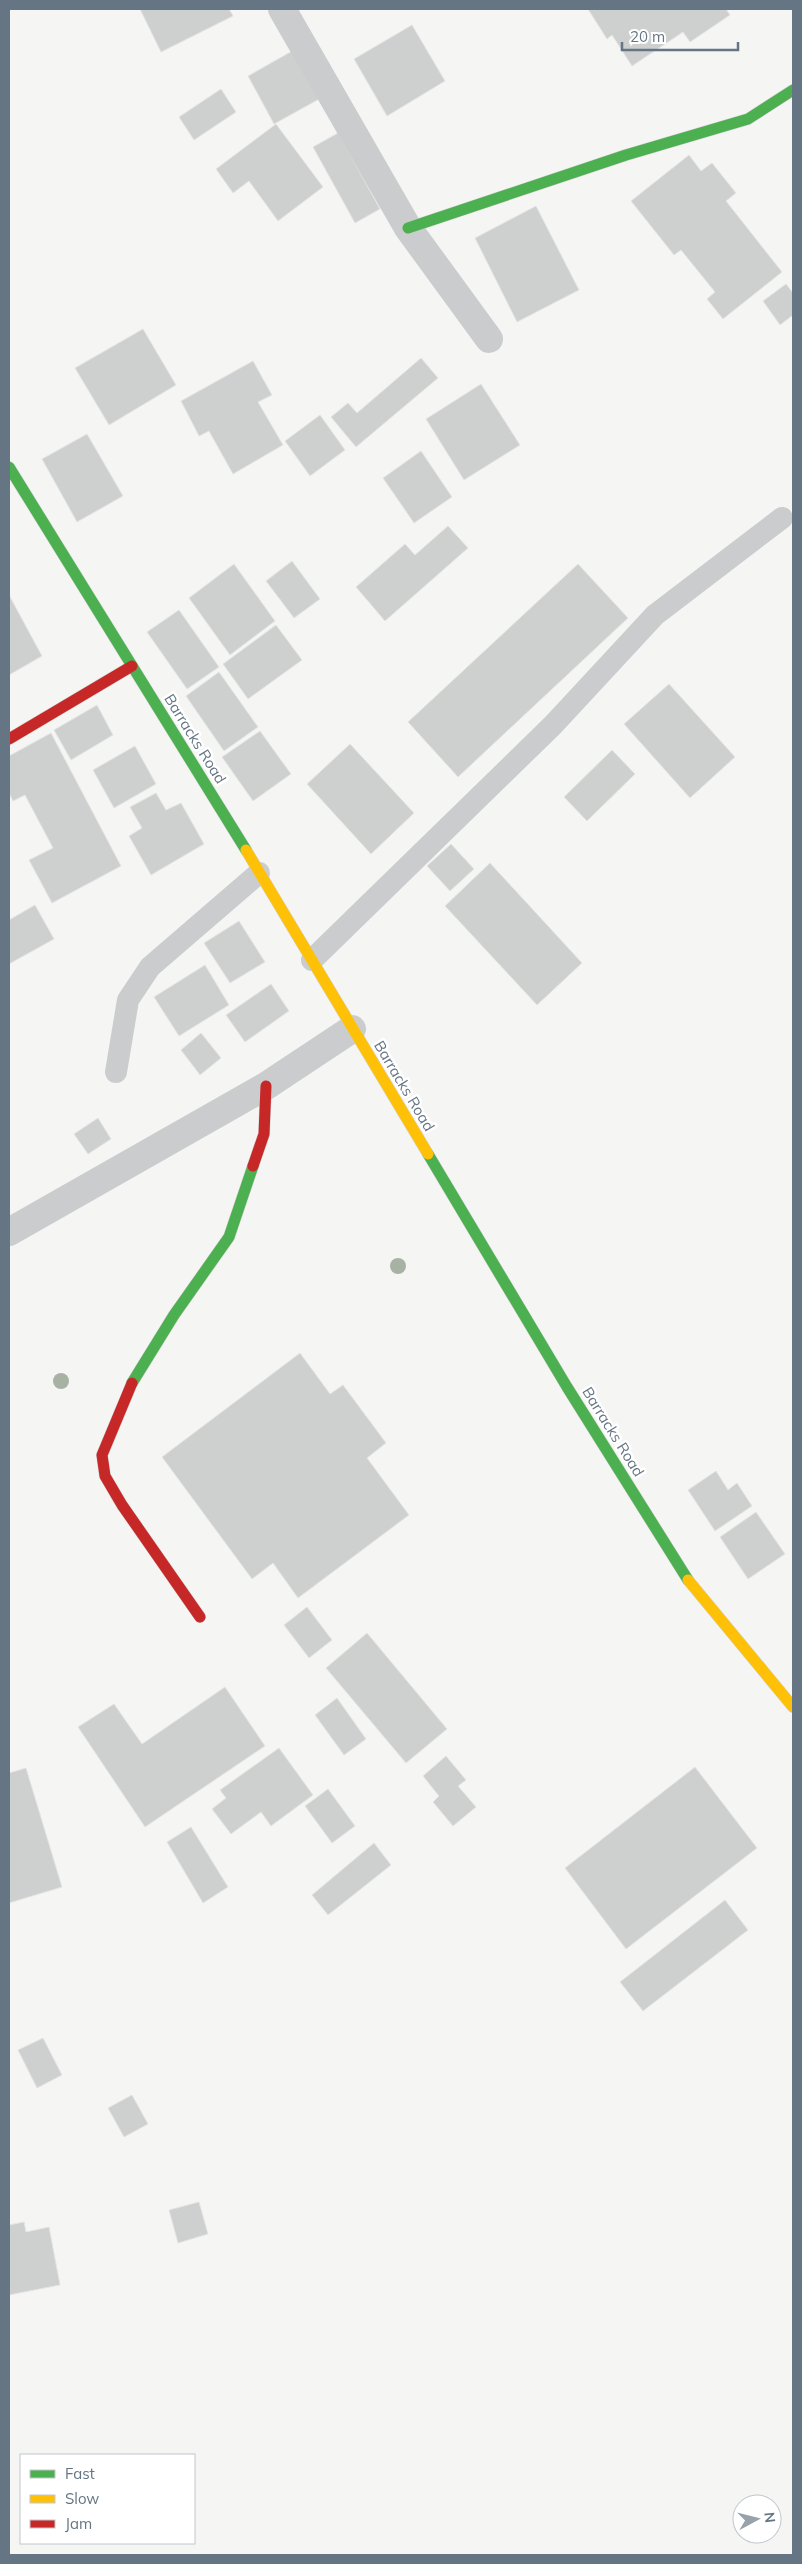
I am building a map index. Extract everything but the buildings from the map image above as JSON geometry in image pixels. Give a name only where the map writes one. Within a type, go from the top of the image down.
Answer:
[{"type":"street","points":[[282,9],[408,228],[489,340]]},
{"type":"street","points":[[408,228],[626,155],[748,119],[793,90]]},
{"type":"street","name":"Barracks Road","points":[[9,467],[259,872],[567,1387],[686,1577],[793,1707]]},
{"type":"street","points":[[9,739],[132,666]]},
{"type":"street","points":[[9,1232],[266,1086],[352,1029]]},
{"type":"street","points":[[200,1617],[122,1505],[105,1476],[102,1455],[126,1393],[174,1315],[229,1237],[264,1134],[266,1086]]},
{"type":"lane","points":[[312,960],[553,725],[655,615],[782,518]]},
{"type":"lane","points":[[116,1072],[128,1000],[150,967],[259,872]]},
{"type":"traffic: fast","points":[[408,228],[626,155],[748,119],[793,90]]},
{"type":"traffic: fast","points":[[9,467],[246,850]]},
{"type":"traffic: fast","points":[[428,1154],[567,1387],[688,1580]]},
{"type":"traffic: fast","points":[[132,1383],[174,1315],[229,1237],[253,1166]]},
{"type":"traffic: slow","points":[[246,850],[428,1154]]},
{"type":"traffic: slow","points":[[688,1580],[793,1707]]},
{"type":"traffic: jam","points":[[9,739],[132,666]]},
{"type":"traffic: jam","points":[[253,1166],[264,1134],[266,1086]]},
{"type":"traffic: jam","points":[[132,1383],[102,1455],[105,1476],[122,1505],[200,1617]]}]
